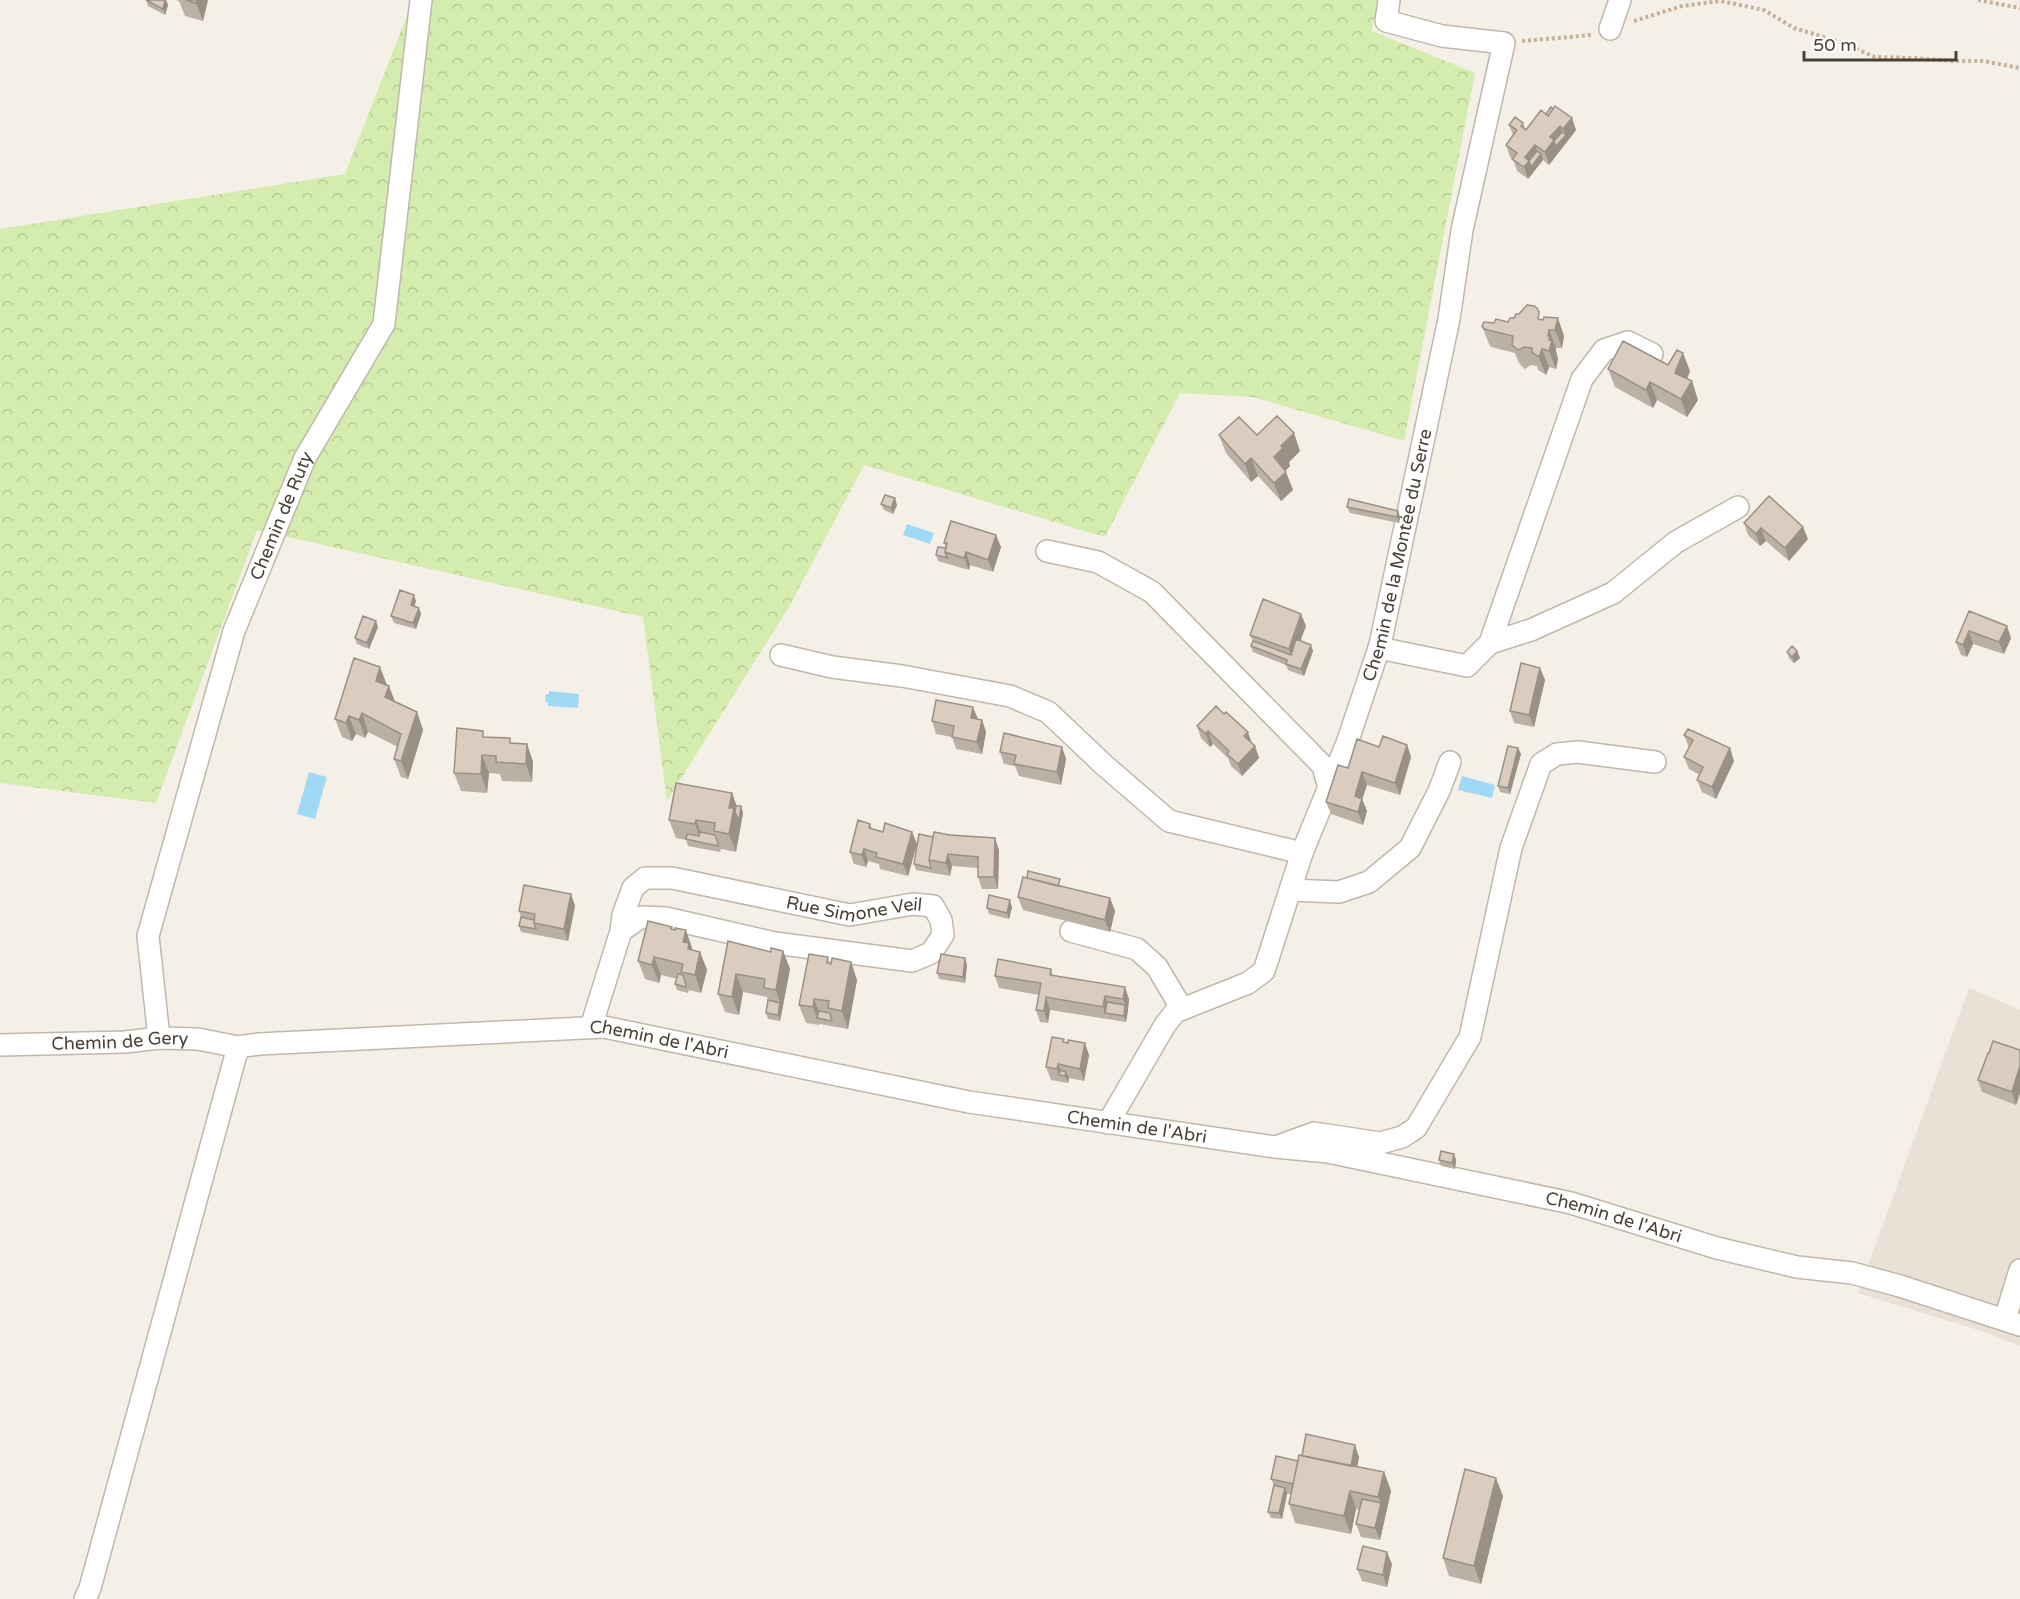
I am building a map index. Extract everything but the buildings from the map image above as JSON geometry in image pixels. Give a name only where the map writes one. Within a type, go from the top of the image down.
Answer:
[{"type":"street","name":"Chemin de Ruty","points":[[159,1038],[148,936],[234,632],[304,458],[384,324],[421,0]]},
{"type":"street","points":[[1389,0],[1386,21],[1442,36],[1504,43]]},
{"type":"street","points":[[1610,29],[1620,0]]},
{"type":"street","name":"Chemin de la Montée du Serre","points":[[1108,1123],[1165,1025],[1175,1012],[1248,983],[1264,971],[1302,853],[1347,743],[1379,648],[1449,319],[1462,230],[1504,43]]},
{"type":"street","points":[[1379,648],[1467,666],[1490,643],[1582,379],[1604,350],[1628,342],[1652,354]]},
{"type":"street","points":[[1490,643],[1531,630],[1612,593],[1676,542],[1738,507]]},
{"type":"street","points":[[1047,551],[1098,562],[1152,592],[1323,766],[1329,788]]},
{"type":"street","points":[[781,655],[832,667],[902,676],[1010,696],[1048,712],[1104,765],[1169,821],[1302,853]]},
{"type":"street","points":[[1275,1147],[1314,1133],[1380,1143],[1402,1137],[1416,1128],[1470,1037],[1511,848],[1541,764],[1557,754],[1578,752],[1654,762]]},
{"type":"street","points":[[1290,890],[1339,892],[1370,882],[1410,848],[1439,791],[1450,762]]},
{"type":"street","name":"Rue Simone Veil","points":[[591,1028],[621,931],[622,915],[633,888],[645,878],[672,878],[850,915],[914,904],[933,906],[941,920],[943,935],[931,954],[912,961],[775,943],[666,918],[641,917],[621,931]]},
{"type":"street","points":[[1071,931],[1137,949],[1156,967],[1182,1009]]},
{"type":"street","name":"Chemin de l'Abri","points":[[238,1047],[259,1044],[604,1027],[969,1102],[1275,1147],[1328,1152],[1571,1203],[1716,1248],[1797,1268],[1852,1273],[2013,1322]]},
{"type":"street","name":"Chemin de Gery","points":[[0,1045],[125,1042],[159,1038],[198,1039],[238,1047]]},
{"type":"street","points":[[88,1595],[238,1047]]},
{"type":"street","points":[[2013,1322],[2020,1270]]},
{"type":"path","points":[[1978,0],[2020,8]]},
{"type":"path","points":[[1504,43],[1591,35],[1682,6],[1721,1],[1764,10],[1794,28],[1843,43],[1875,57],[1953,62],[1983,61],[2020,68]]},
{"type":"shaded area","points":[[1969,988],[2020,1010],[2020,1346],[1981,1331],[1858,1293]]},
{"type":"green space","points":[[413,0],[1377,0],[1372,31],[1475,73],[1404,441],[1253,397],[1180,393],[1105,537],[864,465],[789,607],[667,801],[643,617],[257,530],[156,803],[0,783],[0,229],[345,174]]},
{"type":"water","points":[[907,524],[934,533],[930,544],[903,535]]},
{"type":"water","points":[[549,691],[579,694],[578,708],[548,706],[548,702],[545,702]]},
{"type":"water","points":[[309,772],[327,777],[315,819],[297,814]]},
{"type":"water","points":[[1462,776],[1495,785],[1492,798],[1458,790]]}]
